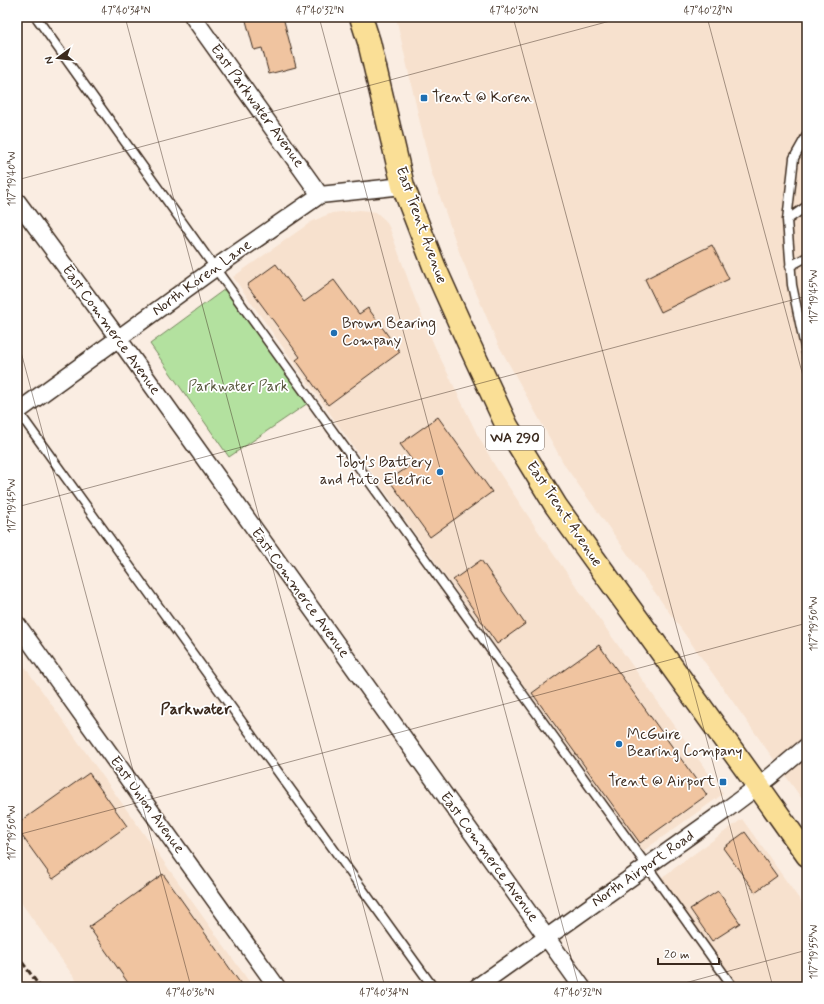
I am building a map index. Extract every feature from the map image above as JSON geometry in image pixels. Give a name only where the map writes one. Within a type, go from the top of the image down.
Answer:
[{"type":"main road","name":"East Trent Avenue","points":[[361,17],[369,42],[404,186],[434,266],[468,344],[507,426],[556,506],[807,855]]},
{"type":"main road","name":"East Trent Avenue","points":[[366,17],[369,42]]},
{"type":"street","name":"East Parkwater Avenue","points":[[193,17],[320,195]]},
{"type":"street","name":"North Koren Lane","points":[[17,411],[215,268],[320,195],[404,186]]},
{"type":"street","name":"East Commerce Avenue","points":[[17,201],[118,338],[582,987]]},
{"type":"street","name":"East Union Avenue","points":[[17,624],[278,987]]},
{"type":"street","name":"North Airport Road","points":[[476,987],[726,810],[807,746]]},
{"type":"lane","points":[[36,17],[733,987]]},
{"type":"lane","points":[[807,134],[794,158],[787,220],[792,284],[807,357]]},
{"type":"lane","points":[[787,220],[807,206]]},
{"type":"lane","points":[[790,266],[807,257]]},
{"type":"lane","points":[[17,411],[433,987]]},
{"type":"shaded area","points":[[396,17],[807,17],[807,806],[565,466],[498,344],[461,257],[431,171]]},
{"type":"shaded area","points":[[360,210],[376,212],[386,221],[415,299],[435,347],[477,434],[495,466],[552,552],[723,794],[643,851],[233,277],[311,222],[332,213]]},
{"type":"shaded area","points":[[17,656],[253,987],[81,987],[17,897]]},
{"type":"shaded area","points":[[742,819],[807,910],[807,987],[739,987],[661,878]]},
{"type":"green space","name":"Parkwater Park","points":[[225,289],[308,403],[229,457],[150,344]]},
{"type":"building","points":[[245,17],[283,17],[296,67],[269,74],[262,48],[254,50]]},
{"type":"building","points":[[712,245],[729,279],[661,312],[645,279]]},
{"type":"building","name":"Brown Bearing Company","points":[[276,264],[304,302],[334,280],[359,314],[368,308],[400,352],[328,405],[296,360],[300,357],[247,285]]},
{"type":"building","name":"Toby's Battery and Auto Electric","points":[[438,417],[492,492],[430,537],[389,480],[414,463],[400,444]]},
{"type":"building","points":[[481,560],[525,624],[497,644],[453,580]]},
{"type":"building","name":"McGuire Bearing Company","points":[[599,645],[707,795],[640,843],[532,693]]},
{"type":"building","points":[[89,773],[127,826],[53,879],[17,829],[17,824]]},
{"type":"building","points":[[745,832],[777,876],[755,892],[723,848]]},
{"type":"building","points":[[163,874],[243,987],[131,987],[89,927]]},
{"type":"building","points":[[718,891],[740,923],[712,941],[690,909]]},
{"type":"railway","points":[[17,955],[40,987]]},
{"type":"place","name":"Trent @ Koren","points":[[424,98]]},
{"type":"place","name":"Brown Bearing Company","points":[[334,333]]},
{"type":"place","name":"Toby's Battery and Auto Electric","points":[[440,472]]},
{"type":"place","name":"McGuire Bearing Company","points":[[619,744]]},
{"type":"place","name":"Trent @ Airport","points":[[723,782]]},
{"type":"district","name":"Parkwater","points":[[196,709]]}]
